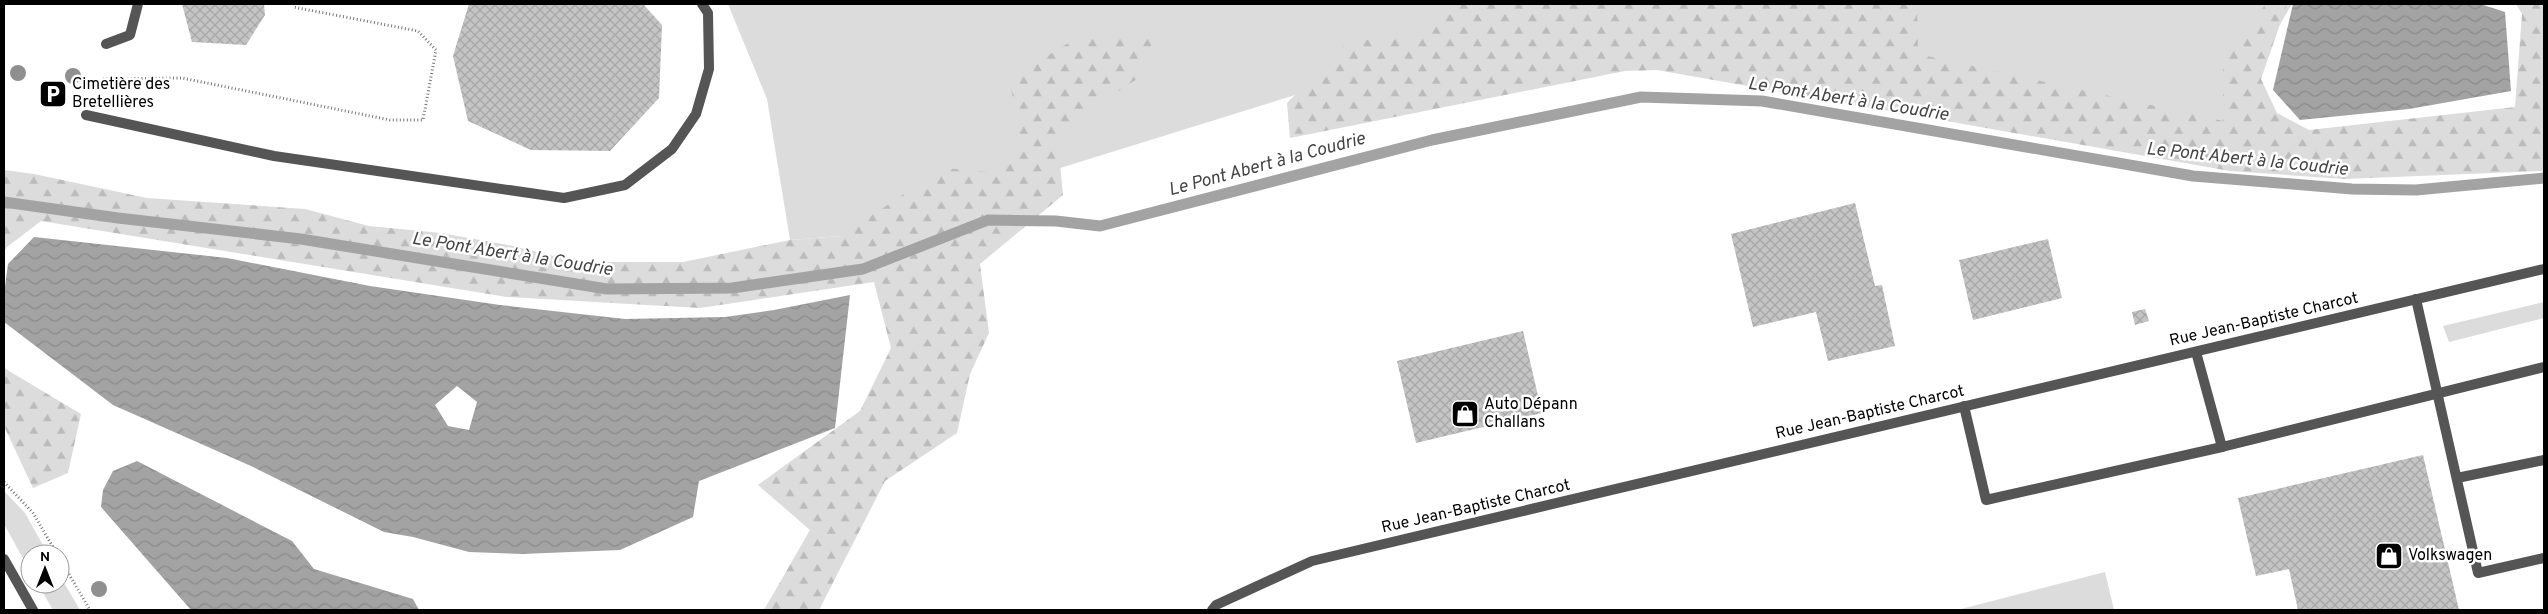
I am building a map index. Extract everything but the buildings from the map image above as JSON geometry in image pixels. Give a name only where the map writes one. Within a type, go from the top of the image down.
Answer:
[{"type":"street","points":[[106,44],[130,35],[138,4]]},
{"type":"street","points":[[86,115],[274,156],[564,198],[625,185],[672,149],[696,114],[709,69],[708,13],[702,4]]},
{"type":"street","name":"Rue Jean-Baptiste Charcot","points":[[1212,610],[1216,605],[1312,561],[2544,269]]},
{"type":"street","points":[[2416,299],[2478,573],[2544,558]]},
{"type":"street","points":[[2196,352],[2222,447]]},
{"type":"street","points":[[1964,406],[1986,500],[2222,447],[2544,367]]},
{"type":"street","points":[[2457,478],[2544,460]]},
{"type":"street","points":[[4,559],[34,610]]},
{"type":"path","points":[[103,79],[182,78],[390,120],[423,120],[436,50],[418,31],[293,7]]},
{"type":"path","points":[[4,482],[33,513],[51,544]]},
{"type":"path","points":[[70,576],[90,610]]},
{"type":"green space","points":[[728,4],[1632,4],[1295,95],[841,236],[790,240],[767,99]]},
{"type":"green space","points":[[1446,4],[1917,4],[1918,54],[2223,121],[2223,56],[2266,4],[2287,4],[2261,79],[2277,113],[2309,130],[2515,107],[2522,14],[2516,4],[2544,4],[2544,171],[2344,179],[2230,171],[1657,70],[1625,71],[1290,138],[1287,103],[1349,40],[1414,39]]},
{"type":"green space","points":[[1913,4],[2292,4],[2223,122],[1913,79]]},
{"type":"green space","points":[[1155,37],[1137,79],[1057,132],[1063,195],[980,264],[989,333],[970,374],[957,433],[885,481],[819,610],[764,610],[810,530],[758,485],[860,411],[891,348],[874,282],[700,308],[507,297],[41,221],[7,247],[4,252],[4,170],[34,174],[147,198],[305,209],[369,226],[441,233],[508,245],[579,262],[683,262],[790,240],[841,236],[943,168],[993,172],[1023,150],[1009,79],[1075,39]]},
{"type":"green space","points":[[2544,302],[2544,318],[2449,342],[2443,326]]},
{"type":"green space","points":[[4,368],[81,414],[68,473],[33,488],[4,426]]},
{"type":"green space","points":[[4,491],[25,513],[42,544],[20,544],[20,553],[4,524]]},
{"type":"green space","points":[[2105,572],[2114,610],[1957,610]]},
{"type":"green space","points":[[70,593],[80,610],[53,610],[44,594]]},
{"type":"water","points":[[2293,4],[2480,4],[2505,12],[2511,91],[2409,109],[2300,120],[2273,90]]},
{"type":"water","points":[[34,237],[227,258],[370,286],[500,305],[625,319],[725,317],[774,310],[850,295],[835,428],[699,481],[693,517],[620,550],[522,554],[469,552],[413,537],[384,532],[251,466],[113,405],[4,322],[4,294],[8,264]],"holes":[[[457,386],[477,402],[469,430],[448,426],[435,405]]]},
{"type":"water","points":[[137,461],[292,541],[314,569],[413,599],[419,610],[191,610],[101,507],[103,490],[113,471]]},
{"type":"waterway","name":"Le Pont Abert à la Coudrie","points":[[4,202],[118,218],[301,239],[607,289],[732,288],[863,269],[988,220],[1056,221],[1100,226],[1432,140],[1641,97],[1762,101],[2193,176],[2352,189],[2416,190],[2544,178]]},
{"type":"place","name":"Cimetière des Bretellières","points":[[53,94]]},
{"type":"place","name":"Auto Dépann Challans","points":[[1465,414]]},
{"type":"place","name":"Volkswagen","points":[[2389,556]]}]
